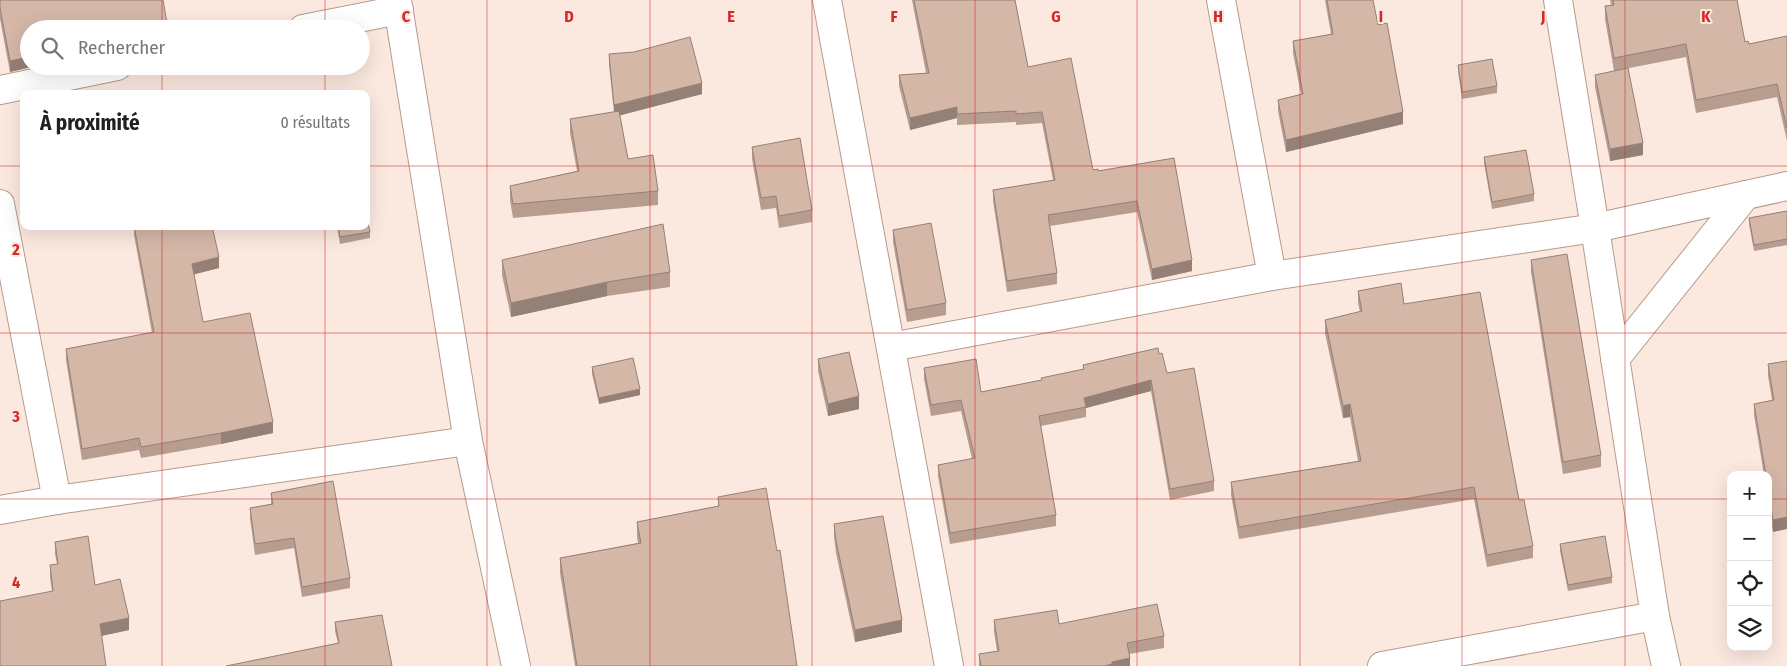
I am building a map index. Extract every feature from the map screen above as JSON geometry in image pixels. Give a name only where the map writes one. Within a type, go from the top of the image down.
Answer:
[{"type":"street","points":[[827,0],[949,666]]},
{"type":"street","points":[[1221,0],[1272,276]]},
{"type":"street","points":[[1558,0],[1654,616],[1666,666]]},
{"type":"street","points":[[339,20],[398,5],[468,442],[516,666]]},
{"type":"street","points":[[0,90],[72,75]]},
{"type":"street","points":[[891,348],[1272,276],[1595,228],[1787,186]]},
{"type":"street","points":[[1615,359],[1746,195]]},
{"type":"street","points":[[0,204],[57,500]]},
{"type":"street","points":[[0,510],[57,500],[468,442]]},
{"type":"street","points":[[1382,666],[1654,616]]},
{"type":"building","points":[[0,0],[163,0],[166,20],[20,20],[20,59],[10,61]]},
{"type":"building","points":[[914,0],[1015,0],[1028,67],[1071,58],[1093,170],[1098,169],[1098,171],[1174,158],[1192,260],[1152,269],[1137,201],[1048,215],[1057,273],[1007,281],[993,190],[1055,180],[1042,112],[1016,114],[1016,111],[957,114],[957,107],[910,118],[899,75],[929,73]]},
{"type":"building","points":[[1327,0],[1373,0],[1378,25],[1387,23],[1403,112],[1286,140],[1278,100],[1303,94],[1293,41],[1333,34]]},
{"type":"building","points":[[1613,0],[1737,0],[1745,42],[1748,41],[1749,44],[1787,36],[1787,128],[1777,84],[1696,100],[1686,44],[1614,58],[1605,6],[1614,5]]},
{"type":"building","points":[[690,37],[702,83],[614,105],[609,54],[634,52]]},
{"type":"building","points":[[1492,59],[1497,86],[1462,92],[1458,65]]},
{"type":"building","points":[[1628,68],[1643,143],[1610,149],[1595,75]]},
{"type":"building","points":[[619,111],[628,159],[653,155],[658,191],[513,204],[510,186],[579,171],[570,119]]},
{"type":"building","points":[[800,138],[812,210],[779,216],[776,196],[761,198],[752,147]]},
{"type":"building","points":[[1526,150],[1534,194],[1492,202],[1484,157]]},
{"type":"building","points":[[1787,211],[1787,239],[1754,245],[1749,218]]},
{"type":"building","points":[[931,223],[946,303],[907,310],[893,230]]},
{"type":"building","points":[[663,224],[670,272],[607,282],[511,303],[502,260]]},
{"type":"building","points":[[135,230],[213,230],[219,257],[192,264],[203,322],[250,313],[273,422],[141,447],[139,438],[82,449],[66,349],[154,332]]},
{"type":"building","points":[[339,230],[370,230],[370,232],[340,237]]},
{"type":"building","points":[[1567,254],[1601,455],[1563,462],[1531,260]]},
{"type":"building","points":[[1401,283],[1404,304],[1480,292],[1519,500],[1524,500],[1533,546],[1487,555],[1474,487],[1239,527],[1231,482],[1361,461],[1350,404],[1343,406],[1325,320],[1362,311],[1358,291]]},
{"type":"building","points":[[1158,348],[1159,354],[1162,353],[1167,373],[1194,368],[1214,481],[1170,489],[1151,380],[1084,398],[1086,407],[1039,416],[1056,515],[950,533],[938,465],[975,458],[961,400],[931,405],[924,368],[976,359],[981,392],[1042,380],[1041,378],[1084,369],[1083,365]]},
{"type":"building","points":[[849,352],[859,396],[828,404],[818,359]]},
{"type":"building","points":[[633,358],[640,389],[599,398],[592,367]]},
{"type":"building","points":[[1787,361],[1787,517],[1773,520],[1772,471],[1765,471],[1754,404],[1774,400],[1768,364]]},
{"type":"building","points":[[333,481],[350,578],[302,587],[294,538],[255,544],[250,508],[273,504],[271,493]]},
{"type":"building","points":[[766,488],[777,551],[780,550],[797,666],[577,666],[560,558],[641,543],[637,522],[719,506],[718,497]]},
{"type":"building","points":[[883,516],[902,620],[855,630],[834,524]]},
{"type":"building","points":[[88,536],[95,585],[120,579],[129,618],[100,624],[106,666],[0,666],[0,601],[53,591],[50,565],[58,564],[55,542]]},
{"type":"building","points":[[1605,536],[1612,577],[1568,585],[1560,544]]},
{"type":"building","points":[[1157,604],[1164,636],[1127,643],[1130,658],[1104,666],[981,666],[979,654],[999,651],[994,620],[1057,610],[1059,624]]},
{"type":"building","points":[[382,615],[392,666],[226,666],[339,643],[335,622]]}]
